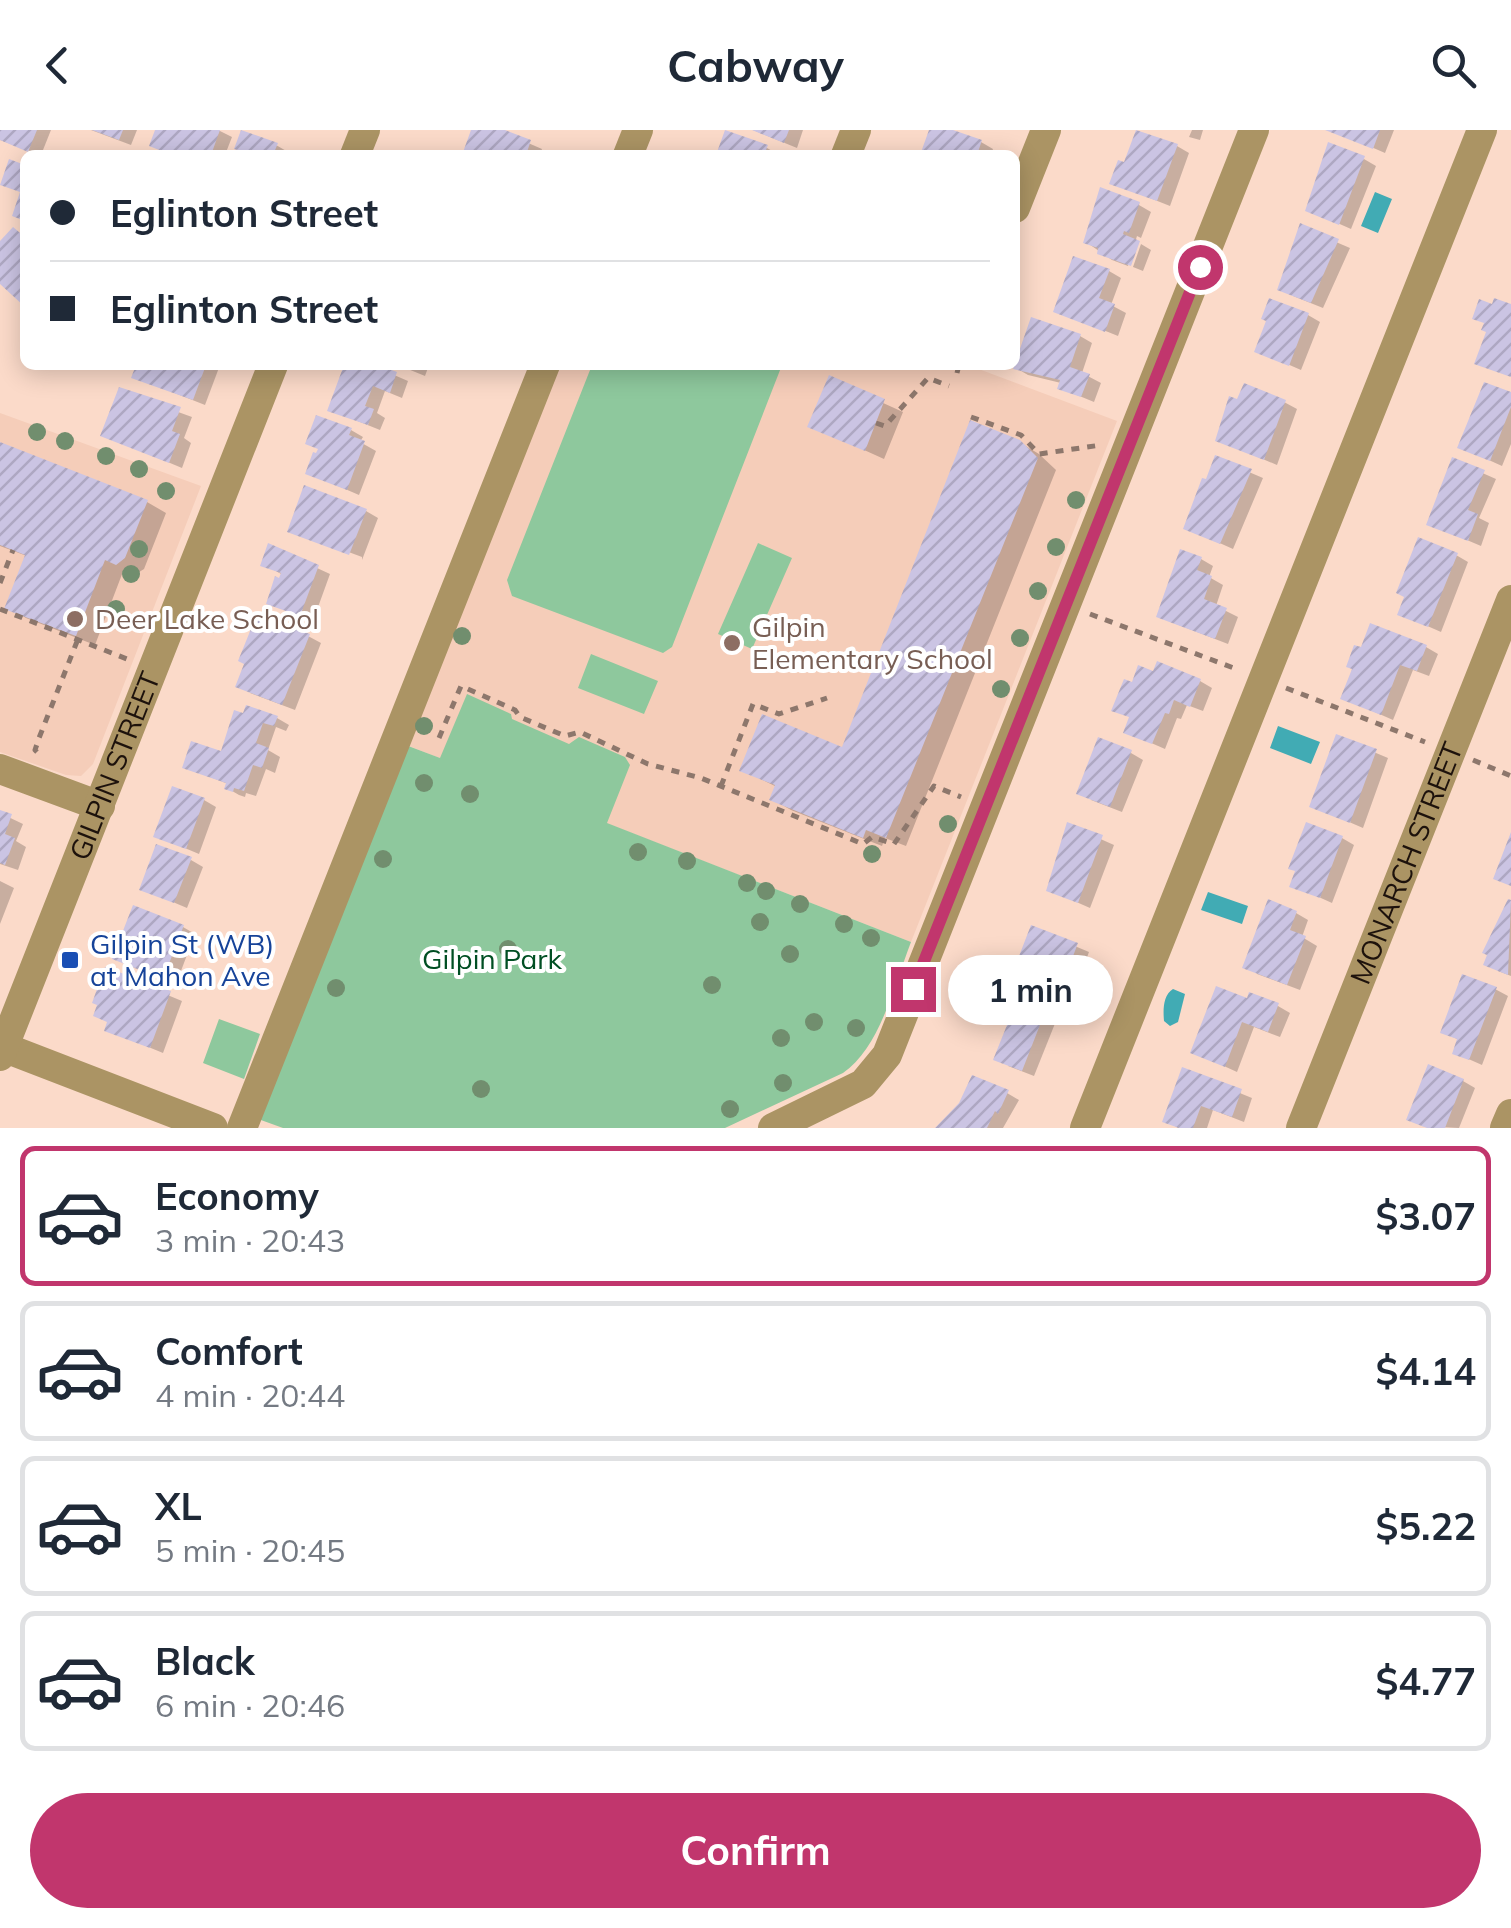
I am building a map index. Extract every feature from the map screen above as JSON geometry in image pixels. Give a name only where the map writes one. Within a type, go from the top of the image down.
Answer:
[{"type":"street","points":[[1020,195],[1046,130]]},
{"type":"street","points":[[773,1128],[862,1084],[887,1055],[1254,130]]},
{"type":"street","points":[[1085,1128],[1482,130]]},
{"type":"street","name":"GILPIN STREET","points":[[2,1051],[271,370]]},
{"type":"street","points":[[242,1128],[543,370]]},
{"type":"street","name":"MONARCH STREET","points":[[1301,1128],[1511,600]]},
{"type":"street","points":[[0,769],[100,806]]},
{"type":"street","points":[[2,1051],[213,1128]]},
{"type":"street","points":[[1506,1128],[1511,1114]]},
{"type":"path","points":[[876,423],[886,426],[928,378],[949,386]]},
{"type":"path","points":[[971,417],[1021,435],[1040,454],[1104,444]]},
{"type":"path","points":[[0,582],[13,550]]},
{"type":"path","points":[[0,609],[128,658]]},
{"type":"path","points":[[39,738],[78,640]]},
{"type":"path","points":[[438,738],[461,686],[565,736],[580,732],[648,764],[722,786],[863,844],[872,837],[894,844],[934,786],[964,799]]},
{"type":"path","points":[[722,786],[753,704],[778,714],[827,698]]},
{"type":"path","points":[[1405,734],[1422,740]]},
{"type":"path","points":[[1470,759],[1511,776]]},
{"type":"shaded area","name":"Gilpin Elementary School","points":[[543,370],[981,370],[1117,421],[911,942],[396,741]]},
{"type":"shaded area","name":"Deer Lake School","points":[[0,413],[201,486],[93,764],[81,776],[66,775],[0,752]]},
{"type":"green space","points":[[590,370],[780,370],[672,647],[663,653],[512,596],[507,580]]},
{"type":"green space","points":[[758,543],[792,558],[752,649],[718,634]]},
{"type":"green space","points":[[591,654],[658,681],[644,714],[578,688]]},
{"type":"green space","name":"Gilpin Park","points":[[467,694],[569,744],[579,737],[625,757],[630,765],[607,823],[911,942],[885,1014],[856,1062],[843,1073],[725,1128],[283,1128],[247,1115],[395,741],[440,758]]},
{"type":"green space","points":[[219,1019],[260,1034],[244,1079],[203,1063]]},
{"type":"water","points":[[1375,192],[1392,199],[1378,233],[1361,226]]},
{"type":"water","points":[[1278,726],[1320,742],[1311,764],[1270,748]]},
{"type":"water","points":[[1208,892],[1248,906],[1242,924],[1201,910]]},
{"type":"water","points":[[1173,989],[1185,994],[1178,1022],[1170,1026],[1164,1021],[1164,1008]]},
{"type":"building","points":[[0,130],[37,130],[29,150],[0,140]]},
{"type":"building","points":[[92,130],[123,130],[119,140]]},
{"type":"building","points":[[155,130],[220,130],[213,150],[159,150],[149,146]]},
{"type":"building","points":[[241,130],[278,143],[275,150],[234,149]]},
{"type":"building","points":[[471,130],[505,130],[531,140],[528,150],[464,150]]},
{"type":"building","points":[[725,130],[768,145],[766,150],[718,150]]},
{"type":"building","points":[[752,130],[789,130],[784,143]]},
{"type":"building","points":[[929,130],[953,130],[982,140],[979,150],[922,150]]},
{"type":"building","points":[[1136,130],[1178,144],[1157,201],[1109,184],[1118,160],[1124,162]]},
{"type":"building","points":[[1325,130],[1380,130],[1373,149]]},
{"type":"building","points":[[1328,142],[1365,156],[1339,225],[1305,211]]},
{"type":"building","points":[[9,159],[20,163],[20,192],[0,185]]},
{"type":"building","points":[[1100,187],[1140,202],[1129,233],[1123,234],[1140,241],[1131,266],[1097,254],[1098,248],[1083,243]]},
{"type":"building","points":[[20,192],[20,219],[12,216]]},
{"type":"building","points":[[1300,223],[1339,239],[1311,303],[1277,290]]},
{"type":"building","points":[[13,227],[20,233],[20,302],[0,284],[0,241]]},
{"type":"building","points":[[1073,256],[1110,269],[1099,298],[1115,304],[1105,332],[1053,312]]},
{"type":"building","points":[[1269,298],[1309,313],[1289,366],[1254,352],[1266,321],[1261,319]]},
{"type":"building","points":[[1494,298],[1511,304],[1511,377],[1474,364],[1486,332],[1481,330],[1484,323],[1472,319],[1479,299],[1492,304]]},
{"type":"building","points":[[1031,317],[1081,334],[1070,367],[1090,374],[1081,397],[1057,389],[1060,380],[1017,370]]},
{"type":"building","points":[[134,370],[204,370],[193,400],[131,378]]},
{"type":"building","points":[[342,370],[397,372],[390,393],[373,386],[365,406],[374,409],[368,425],[327,411]]},
{"type":"building","points":[[829,375],[885,399],[865,451],[807,427]]},
{"type":"building","points":[[1484,382],[1511,392],[1511,407],[1490,461],[1457,448]]},
{"type":"building","points":[[1244,383],[1286,400],[1264,460],[1215,441],[1229,396],[1237,399]]},
{"type":"building","points":[[119,387],[181,407],[172,431],[180,434],[169,463],[100,436]]},
{"type":"building","points":[[316,415],[352,428],[349,435],[365,441],[347,490],[305,474],[313,452],[318,449],[305,444]]},
{"type":"building","points":[[970,420],[1020,440],[1038,458],[886,838],[866,830],[863,838],[769,800],[775,785],[739,771],[762,714],[842,747]]},
{"type":"building","points":[[0,442],[148,500],[125,558],[116,565],[105,560],[76,636],[4,609],[25,555],[0,545]]},
{"type":"building","points":[[1215,455],[1252,469],[1220,544],[1183,529]]},
{"type":"building","points":[[1452,457],[1485,470],[1468,510],[1478,514],[1468,541],[1426,525]]},
{"type":"building","points":[[304,485],[367,509],[349,555],[287,532]]},
{"type":"building","points":[[1418,537],[1458,553],[1428,627],[1397,615],[1404,597],[1396,593]]},
{"type":"building","points":[[268,543],[319,565],[300,616],[266,604],[275,576],[279,578],[281,573],[260,566]]},
{"type":"building","points":[[1180,549],[1202,557],[1197,570],[1212,576],[1204,599],[1227,608],[1215,639],[1156,617]]},
{"type":"building","points":[[257,614],[310,634],[282,705],[235,687],[244,664],[238,661]]},
{"type":"building","points":[[1370,623],[1427,645],[1417,671],[1400,665],[1381,715],[1340,699],[1352,669],[1346,667],[1354,645],[1361,647]]},
{"type":"building","points":[[1157,661],[1201,679],[1190,707],[1174,700],[1152,744],[1123,733],[1129,717],[1111,711],[1124,679],[1132,682],[1138,665],[1153,671]]},
{"type":"building","points":[[246,705],[278,716],[274,726],[263,723],[256,743],[269,748],[262,768],[253,765],[244,791],[224,789],[226,783],[182,768],[191,741],[221,751],[234,710],[243,713]]},
{"type":"building","points":[[1336,734],[1377,749],[1350,823],[1309,807]]},
{"type":"building","points":[[1098,737],[1132,750],[1110,807],[1076,794]]},
{"type":"building","points":[[172,786],[205,798],[186,849],[153,837]]},
{"type":"building","points":[[0,810],[12,814],[5,834],[15,838],[5,865],[0,863]]},
{"type":"building","points":[[1067,822],[1103,835],[1078,903],[1046,891]]},
{"type":"building","points":[[1306,822],[1343,836],[1320,898],[1289,887],[1295,871],[1288,869]]},
{"type":"building","points":[[1511,832],[1511,886],[1493,879]]},
{"type":"building","points":[[156,844],[192,857],[174,903],[139,890]]},
{"type":"building","points":[[1268,899],[1297,911],[1290,930],[1306,936],[1287,985],[1242,968]]},
{"type":"building","points":[[1508,899],[1508,975],[1483,965],[1487,955],[1482,953]]},
{"type":"building","points":[[133,905],[184,925],[163,979],[112,959]]},
{"type":"building","points":[[1031,925],[1078,943],[1056,1001],[1004,982],[1011,962],[1016,964]]},
{"type":"building","points":[[105,967],[171,991],[150,1048],[104,1031],[107,1022],[93,1016],[97,1005],[92,1003]]},
{"type":"building","points":[[1462,974],[1497,987],[1469,1060],[1452,1054],[1457,1039],[1440,1033]]},
{"type":"building","points":[[1216,986],[1247,998],[1249,992],[1279,1003],[1268,1032],[1242,1022],[1225,1067],[1190,1053]]},
{"type":"building","points":[[998,994],[1045,1012],[1022,1071],[993,1060],[1007,1025],[989,1018]]},
{"type":"building","points":[[1428,1064],[1464,1079],[1445,1128],[1427,1128],[1406,1120]]},
{"type":"building","points":[[1182,1067],[1242,1089],[1232,1117],[1201,1106],[1193,1128],[1162,1122]]},
{"type":"building","points":[[972,1075],[1009,1090],[998,1114],[995,1111],[987,1128],[935,1128],[959,1103]]},
{"type":"place","name":"Deer Lake School","points":[[75,619]]},
{"type":"place","name":"Gilpin Elementary School","points":[[732,643]]},
{"type":"place","name":"Gilpin St (WB) at Mahon Ave","points":[[70,960]]},
{"type":"route","points":[[913,989],[1200,267]]}]
